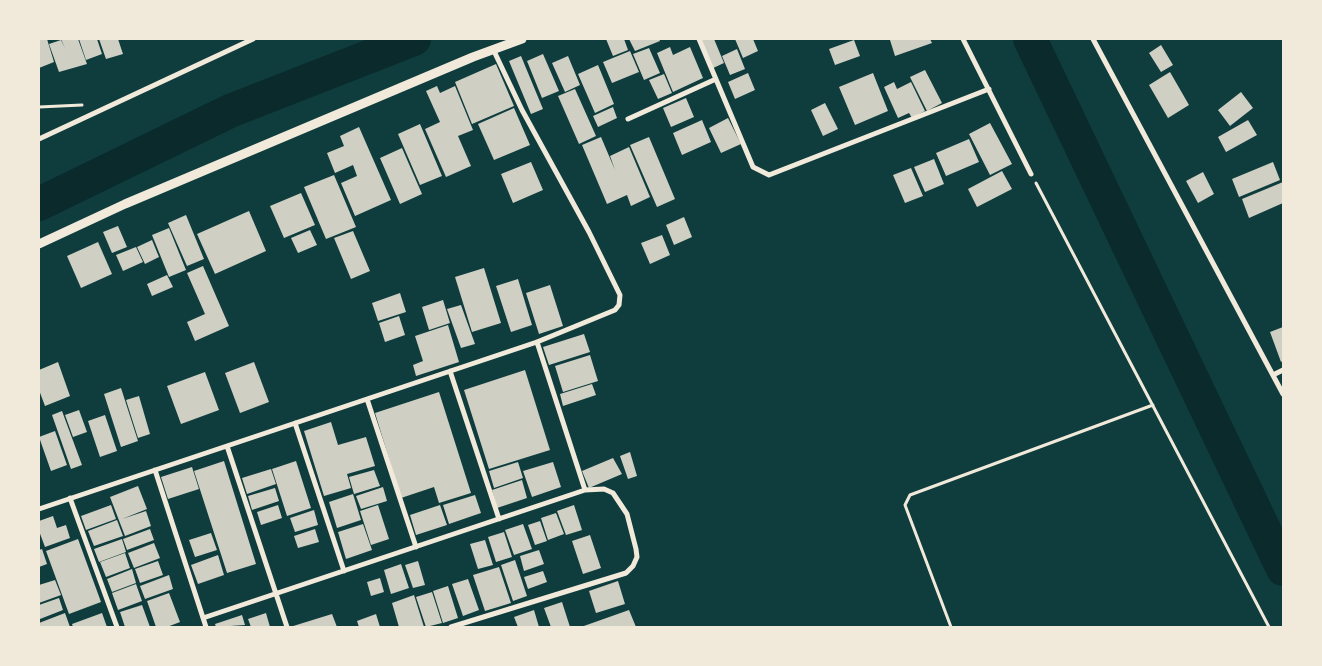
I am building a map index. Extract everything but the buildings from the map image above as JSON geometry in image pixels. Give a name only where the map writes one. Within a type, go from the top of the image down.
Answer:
[{"type":"street","points":[[39,139],[253,39]]},
{"type":"street","points":[[39,244],[125,204],[522,39]]},
{"type":"street","points":[[699,39],[753,167],[769,175],[989,89]]},
{"type":"street","points":[[963,39],[1030,174]]},
{"type":"street","points":[[1093,39],[1283,394]]},
{"type":"street","points":[[39,509],[536,342],[615,310],[619,305],[620,295],[589,232],[522,110],[494,50]]},
{"type":"street","points":[[628,119],[716,79]]},
{"type":"street","points":[[536,342],[585,490]]},
{"type":"street","points":[[1273,375],[1283,370]]},
{"type":"street","points":[[450,371],[499,519]]},
{"type":"street","points":[[367,399],[416,547]]},
{"type":"street","points":[[295,423],[344,571]]},
{"type":"street","points":[[227,446],[275,594],[288,627]]},
{"type":"street","points":[[155,470],[206,627]]},
{"type":"street","points":[[203,618],[585,490],[609,490],[627,514],[637,557],[633,566],[626,572],[451,627]]},
{"type":"street","points":[[70,498],[117,627]]},
{"type":"path","points":[[39,107],[63,104],[107,107]]},
{"type":"path","points":[[1030,174],[1269,627]]},
{"type":"path","points":[[950,627],[905,505],[910,495],[1153,405]]},
{"type":"waterway","points":[[39,204],[230,111],[414,39]]},
{"type":"waterway","points":[[1030,39],[1283,569]]}]
